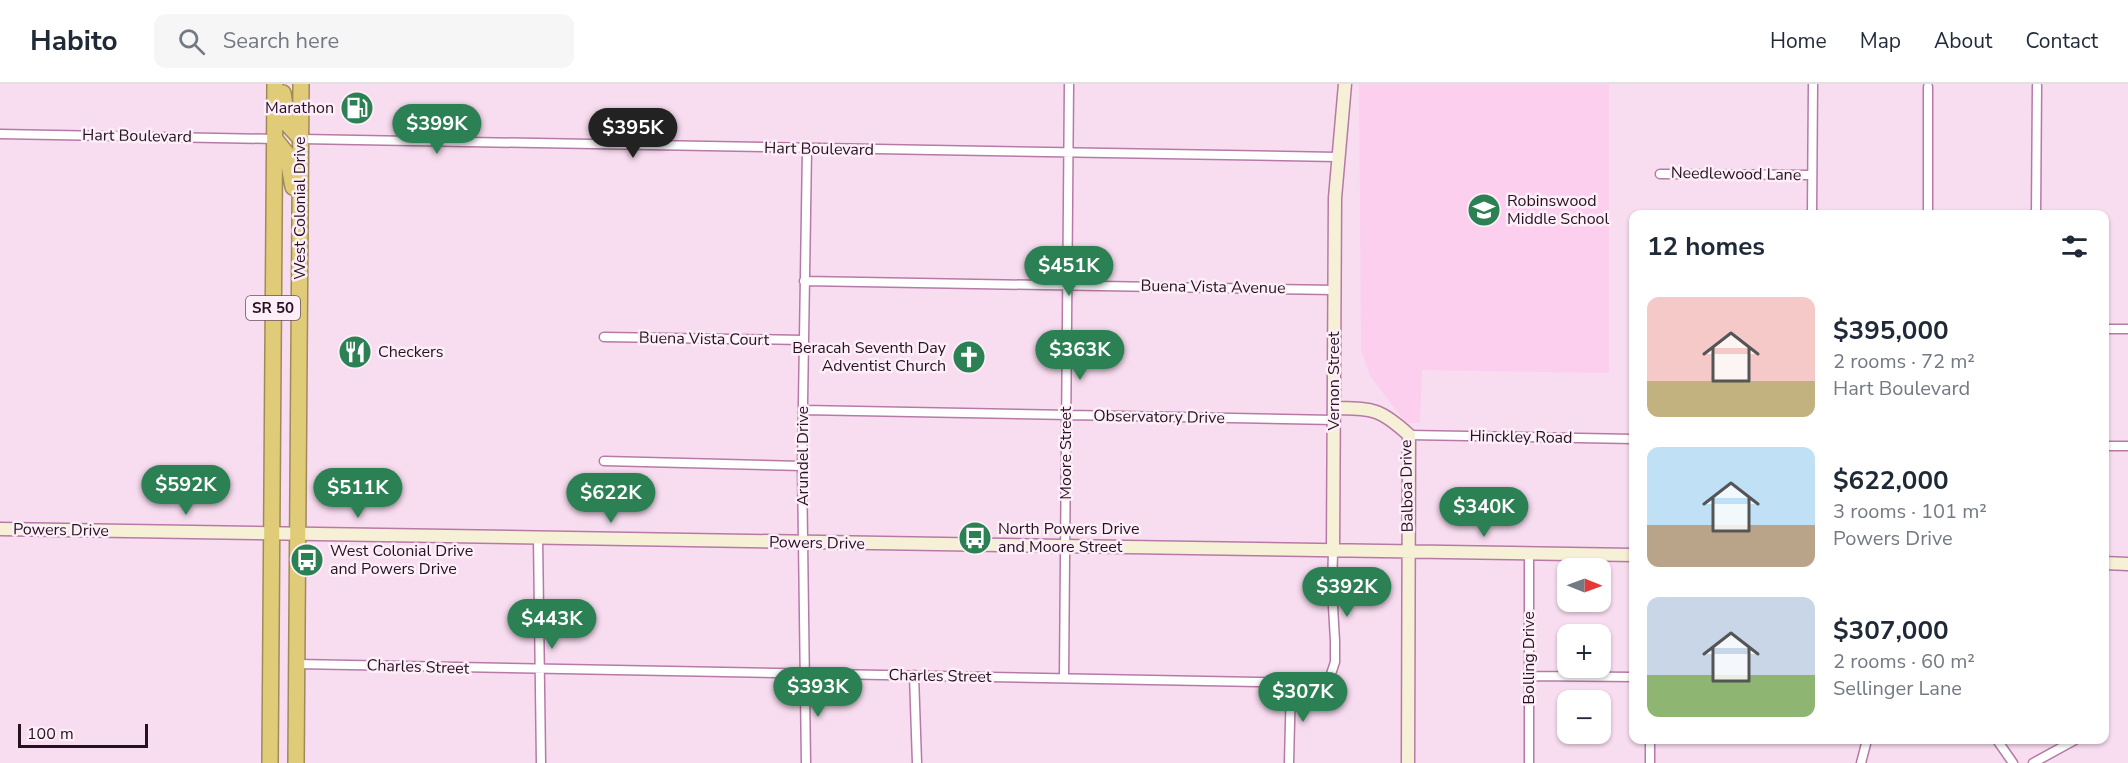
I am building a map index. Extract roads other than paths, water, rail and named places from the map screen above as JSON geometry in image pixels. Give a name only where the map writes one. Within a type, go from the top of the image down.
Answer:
[{"type":"highway","name":"West Colonial Drive","points":[[270,763],[275,84]]},
{"type":"highway","points":[[281,84],[288,125],[301,139]]},
{"type":"highway","name":"West Colonial Drive","points":[[296,763],[301,84]]},
{"type":"highway","points":[[275,139],[287,154],[300,231]]},
{"type":"street","name":"Moore Street","points":[[1064,678],[1069,84]]},
{"type":"street","name":"Vernon Street","points":[[1330,677],[1333,672],[1335,651],[1332,589],[1337,157],[1345,84]]},
{"type":"street","points":[[1812,210],[1813,84]]},
{"type":"street","points":[[2036,210],[2037,86]]},
{"type":"street","points":[[1928,87],[1928,210]]},
{"type":"street","name":"Hart Boulevard","points":[[0,134],[275,139]]},
{"type":"street","name":"Hart Boulevard","points":[[301,139],[1337,157]]},
{"type":"street","name":"Arundel Drive","points":[[806,763],[802,466],[807,148]]},
{"type":"street","name":"Needlewood Lane","points":[[1660,174],[1812,175]]},
{"type":"street","name":"Buena Vista Avenue","points":[[804,281],[1335,290]]},
{"type":"street","points":[[2109,328],[2128,329]]},
{"type":"street","name":"Buena Vista Court","points":[[604,337],[804,340]]},
{"type":"street","name":"Observatory Drive","points":[[803,410],[1066,415],[1334,414]]},
{"type":"street","name":"Balboa Drive","points":[[1334,414],[1376,410],[1409,435],[1408,763]]},
{"type":"street","name":"Hinckley Road","points":[[1409,435],[1629,439]]},
{"type":"street","points":[[2109,446],[2128,446]]},
{"type":"street","points":[[604,461],[802,466]]},
{"type":"street","name":"Powers Drive","points":[[0,529],[1629,555]]},
{"type":"street","points":[[538,537],[541,763]]},
{"type":"street","name":"Bolling Drive","points":[[1529,553],[1529,763]]},
{"type":"street","points":[[2109,563],[2128,564]]},
{"type":"street","name":"Charles Street","points":[[296,664],[1291,682],[1318,682],[1330,677]]},
{"type":"street","points":[[914,675],[917,763]]},
{"type":"street","points":[[1529,676],[1629,678]]},
{"type":"street","points":[[1289,763],[1291,682]]},
{"type":"street","points":[[1650,744],[1650,763]]},
{"type":"street","points":[[1861,763],[1867,744]]},
{"type":"street","points":[[2000,744],[2013,763]]},
{"type":"street","points":[[2033,763],[2068,744]]},
{"type":"place","name":"Marathon","points":[[357,108]]},
{"type":"place","name":"Robinswood Middle School","points":[[1484,210]]},
{"type":"place","name":"Checkers","points":[[355,352]]},
{"type":"place","name":"Beracah Seventh Day Adventist Church","points":[[969,357]]},
{"type":"place","name":"North Powers Drive and Moore Street","points":[[975,538]]},
{"type":"place","name":"West Colonial Drive and Powers Drive","points":[[307,560]]}]
